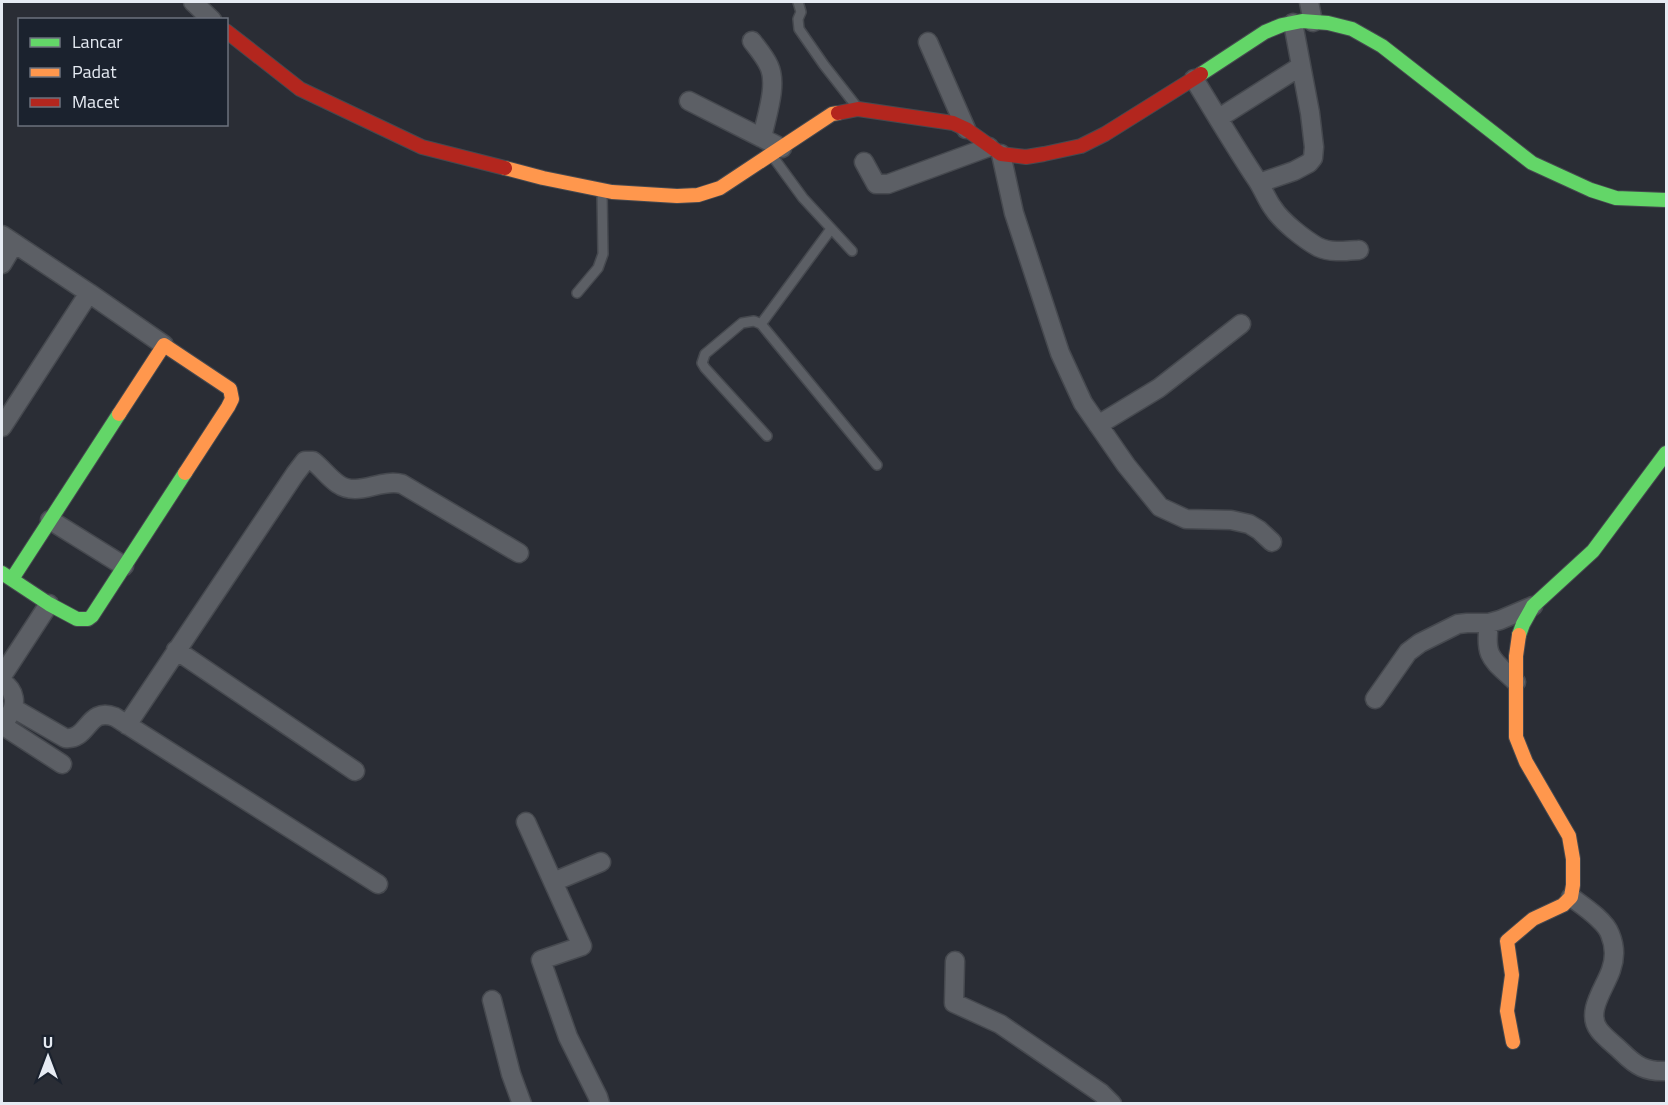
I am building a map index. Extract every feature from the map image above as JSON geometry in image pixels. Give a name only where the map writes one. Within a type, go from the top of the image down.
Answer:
[{"type":"street","points":[[193,2],[210,18]]},
{"type":"street","points":[[1308,2],[1313,22]]},
{"type":"street","points":[[228,33],[300,89],[422,147],[543,178],[612,192],[677,196],[698,195],[720,188],[832,114],[858,109],[953,123],[966,129],[995,151],[1026,157],[1080,146],[1105,134],[1265,32],[1282,25],[1302,21],[1328,23],[1352,29],[1382,46],[1532,163],[1591,190],[1616,198],[1643,201],[1666,200]]},
{"type":"street","points":[[1259,183],[1294,171],[1309,163],[1313,158],[1310,112],[1293,23]]},
{"type":"street","points":[[752,41],[769,66],[771,78],[772,89],[762,138]]},
{"type":"street","points":[[928,42],[966,129]]},
{"type":"street","points":[[1219,118],[1301,66]]},
{"type":"street","points":[[1194,79],[1279,216],[1318,247],[1332,251],[1359,250]]},
{"type":"street","points":[[689,101],[762,138],[776,151]]},
{"type":"street","points":[[864,162],[876,184],[888,184],[995,151]]},
{"type":"street","points":[[995,151],[1060,353],[1083,403],[1126,465],[1160,507],[1186,519],[1231,520],[1249,524],[1272,542]]},
{"type":"street","points":[[2,264],[8,240],[89,293],[230,389],[232,399],[228,407],[95,613],[88,619],[77,620],[7,576],[50,520],[165,345]]},
{"type":"street","points":[[2,427],[89,293]]},
{"type":"street","points":[[1098,425],[1159,388],[1241,324]]},
{"type":"street","points":[[1513,1042],[1507,1011],[1512,975],[1507,941],[1533,919],[1563,906],[1571,897],[1573,859],[1569,836],[1526,762],[1516,737],[1518,639],[1522,624],[1533,606],[1593,551],[1666,453]]},
{"type":"street","points":[[127,725],[294,474],[305,461],[314,461],[334,482],[344,487],[361,489],[390,482],[402,484],[519,553]]},
{"type":"street","points":[[50,520],[124,566]]},
{"type":"street","points":[[2,676],[49,604]]},
{"type":"street","points":[[1375,699],[1408,652],[1420,643],[1458,624],[1489,623],[1533,606]]},
{"type":"street","points":[[1489,623],[1486,639],[1488,652],[1516,682]]},
{"type":"street","points":[[176,650],[355,771]]},
{"type":"street","points":[[2,682],[12,692],[14,702],[5,718]]},
{"type":"street","points":[[5,718],[69,738],[77,736],[94,718],[107,714],[378,884]]},
{"type":"street","points":[[5,718],[62,764]]},
{"type":"street","points":[[525,822],[582,946],[541,960],[568,1037],[600,1104]]},
{"type":"street","points":[[553,882],[601,862]]},
{"type":"street","points":[[1571,897],[1592,913],[1610,933],[1614,948],[1614,960],[1595,1006],[1594,1021],[1599,1030],[1635,1064],[1647,1070],[1666,1071]]},
{"type":"street","points":[[955,961],[954,1004],[1000,1024],[1101,1093],[1112,1104]]},
{"type":"street","points":[[492,1000],[511,1074],[522,1104]]},
{"type":"lane","points":[[798,2],[801,12],[798,19],[799,29],[858,109]]},
{"type":"lane","points":[[776,151],[803,198],[852,250]]},
{"type":"lane","points":[[577,293],[598,268],[603,254],[602,190]]},
{"type":"lane","points":[[761,324],[831,229]]},
{"type":"lane","points":[[767,436],[702,363],[705,354],[742,323],[754,321],[761,324],[878,465]]},
{"type":"traffic: fast","points":[[1201,74],[1265,32],[1282,25],[1302,21],[1328,23],[1352,29],[1382,46],[1532,163],[1591,190],[1616,198],[1666,200]]},
{"type":"traffic: fast","points":[[12,579],[119,414]]},
{"type":"traffic: fast","points":[[1519,635],[1533,606],[1593,551],[1666,453]]},
{"type":"traffic: fast","points":[[2,573],[49,604],[77,619],[88,619],[185,473]]},
{"type":"traffic: slow","points":[[505,168],[612,192],[698,195],[720,188],[832,114],[838,113]]},
{"type":"traffic: slow","points":[[119,414],[164,345],[230,389],[232,399],[228,407],[185,473]]},
{"type":"traffic: slow","points":[[1513,1042],[1507,1011],[1512,975],[1507,941],[1533,919],[1563,905],[1571,897],[1573,885],[1573,859],[1569,836],[1526,762],[1516,737],[1516,656],[1519,635]]},
{"type":"traffic: jam","points":[[228,33],[300,89],[422,147],[505,168]]},
{"type":"traffic: jam","points":[[838,113],[858,109],[953,123],[966,129],[1001,154],[1026,157],[1081,146],[1105,134],[1201,74]]}]
